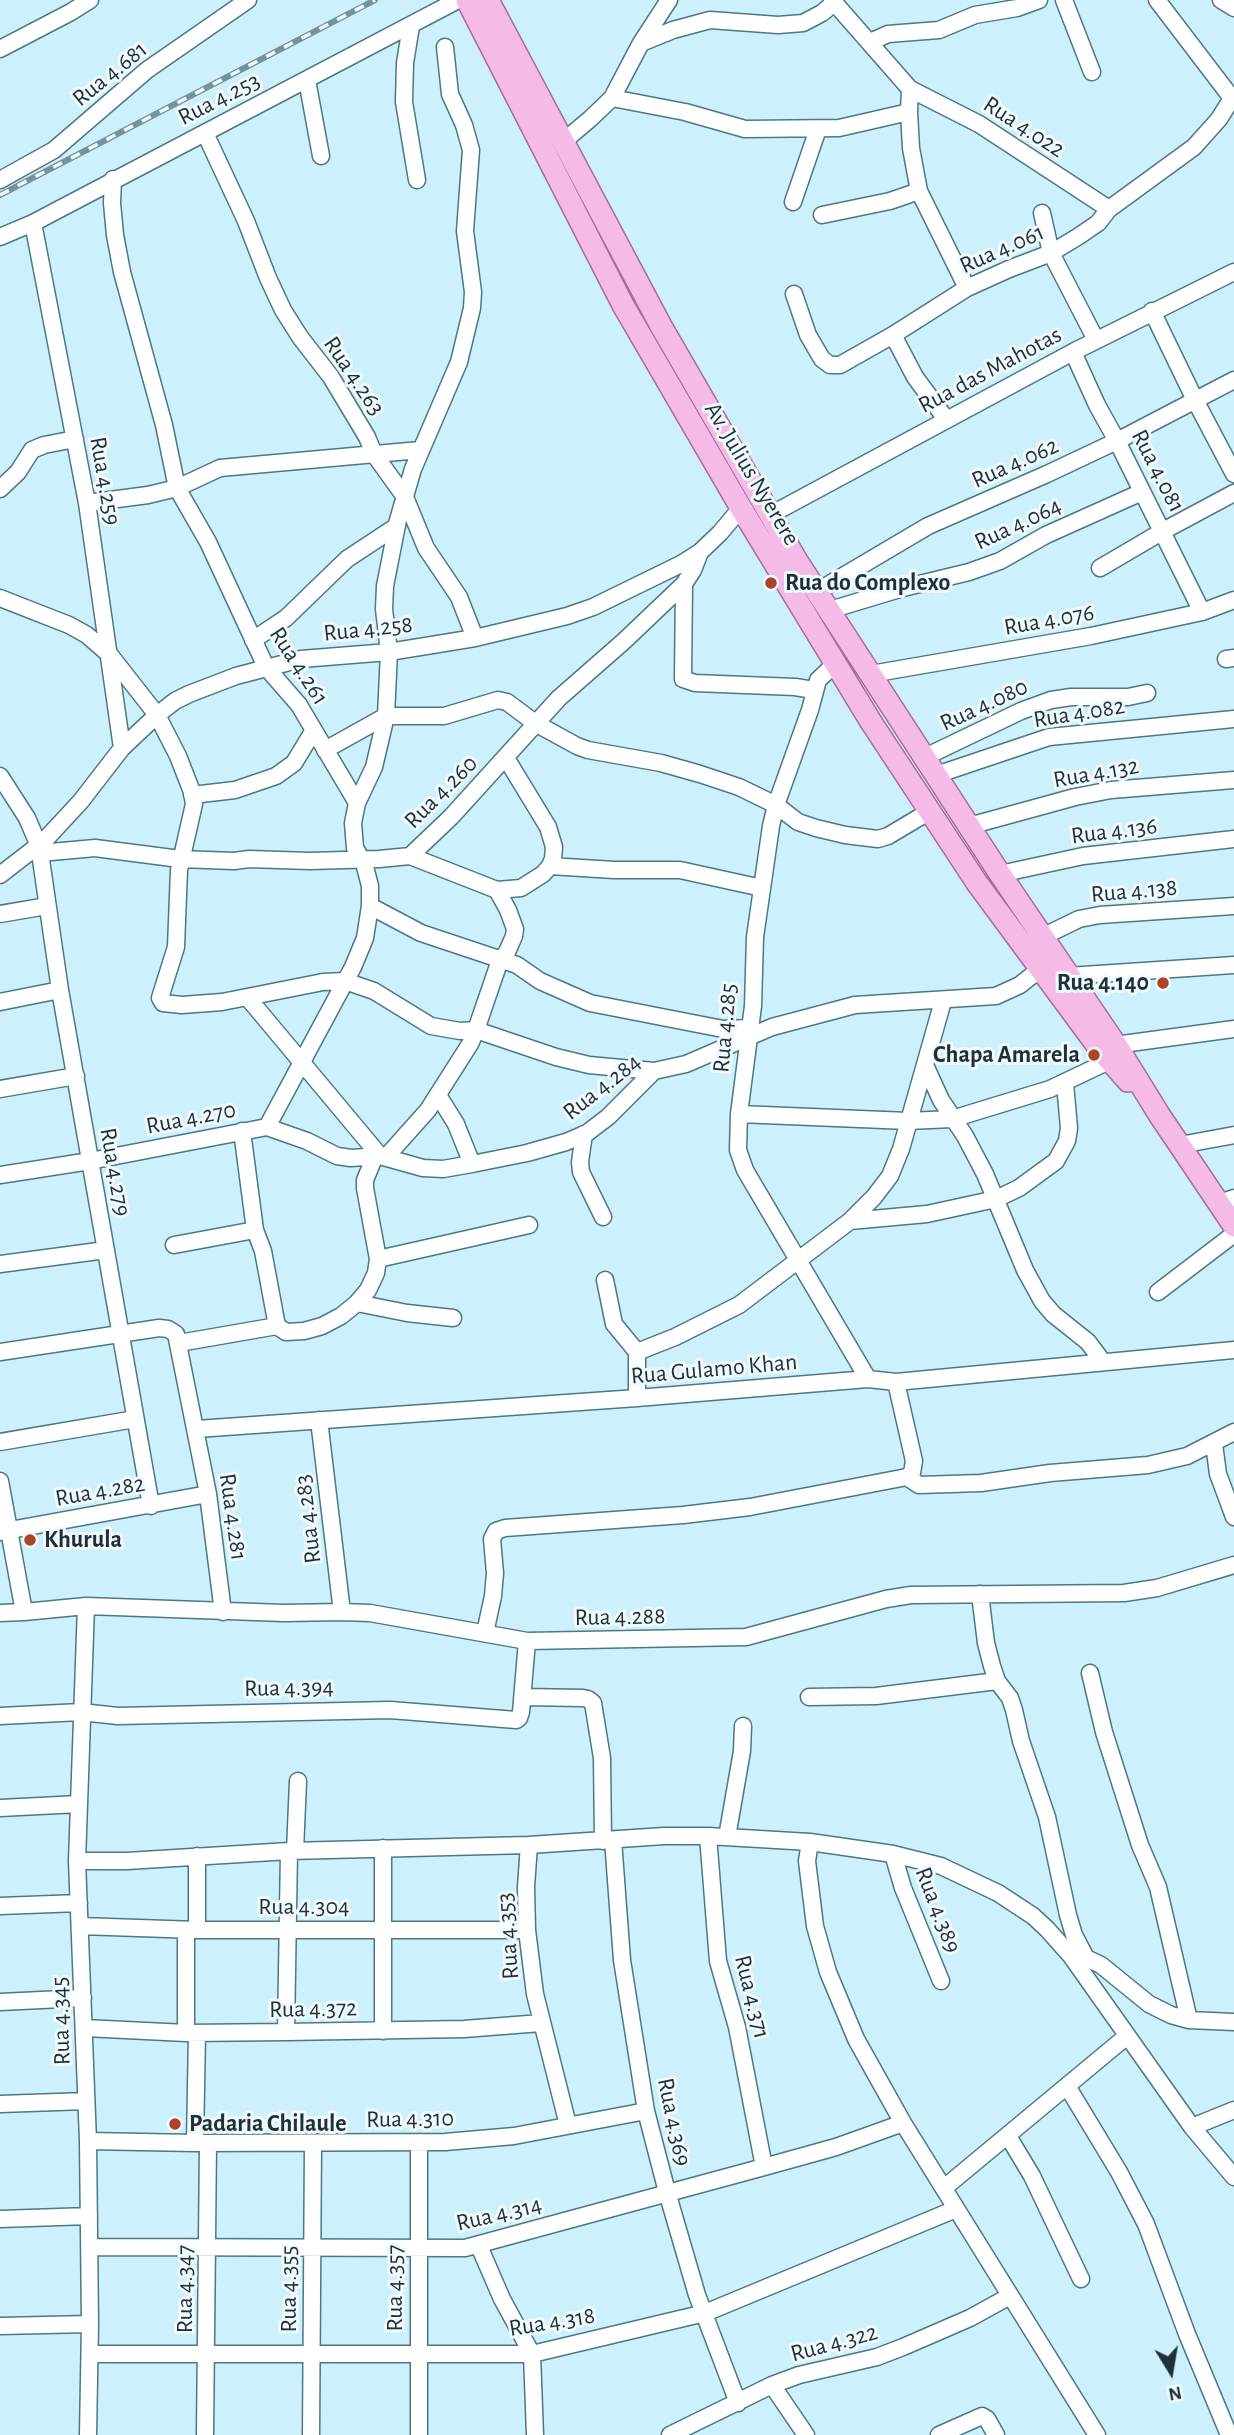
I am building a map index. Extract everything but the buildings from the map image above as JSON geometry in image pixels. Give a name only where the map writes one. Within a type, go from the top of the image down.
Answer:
[{"type":"main road","name":"Av. Julius Nyerere","points":[[467,0],[624,305],[835,664],[977,883],[1040,969],[1112,1053],[1180,1145],[1227,1201],[1234,1226]]},
{"type":"main road","name":"Av. Julius Nyerere","points":[[488,0],[661,326],[770,515],[1068,976],[1112,1053]]},
{"type":"street","points":[[0,49],[90,0]]},
{"type":"street","name":"Rua 4.681","points":[[0,180],[54,150],[147,70],[248,0]]},
{"type":"street","name":"Rua 4.253","points":[[0,237],[33,223],[458,0]]},
{"type":"street","points":[[564,141],[612,98],[641,43],[669,0]]},
{"type":"street","points":[[870,42],[888,34],[939,30],[975,15],[1017,8],[1039,0]]},
{"type":"street","points":[[1064,0],[1092,72]]},
{"type":"street","points":[[1157,0],[1233,98]]},
{"type":"street","points":[[1221,0],[1234,8]]},
{"type":"street","points":[[641,43],[673,30],[710,20],[778,25],[803,23],[822,13],[833,1],[910,89],[911,148],[919,191],[967,288]]},
{"type":"street","points":[[411,26],[405,63],[404,102],[417,180]]},
{"type":"street","points":[[269,1124],[365,938],[370,906],[368,874],[355,848],[353,831],[357,803],[374,766],[386,716],[389,652],[384,609],[385,586],[405,497],[420,450],[459,362],[472,308],[473,292],[465,231],[471,150],[464,125],[450,94],[445,47]]},
{"type":"street","points":[[307,80],[321,156]]},
{"type":"street","name":"Rua 4.022","points":[[910,89],[979,124],[1109,209]]},
{"type":"street","points":[[612,98],[685,112],[744,129],[839,128],[909,112]]},
{"type":"street","name":"Rua 4.061","points":[[794,294],[808,335],[822,359],[830,365],[840,365],[967,288],[1009,268],[1052,253],[1098,223],[1109,209],[1194,147],[1219,119],[1233,98]]},
{"type":"street","points":[[793,202],[818,129]]},
{"type":"street","name":"Rua 4.263","points":[[205,132],[283,310],[337,386],[374,454],[405,497],[426,548],[459,597],[475,638]]},
{"type":"street","name":"Rua 4.261","points":[[113,180],[113,214],[122,272],[164,425],[177,488],[208,542],[266,667],[299,705],[357,803]]},
{"type":"street","points":[[822,215],[890,201],[919,191]]},
{"type":"street","points":[[1042,213],[1052,253],[1096,340]]},
{"type":"street","name":"Rua 4.259","points":[[33,223],[87,503],[122,748]]},
{"type":"street","name":"Rua das Mahotas","points":[[770,515],[1073,352],[1234,272]]},
{"type":"street","points":[[1152,311],[1234,474]]},
{"type":"street","points":[[893,335],[915,377],[946,419]]},
{"type":"street","name":"Rua 4.081","points":[[1073,352],[1202,612]]},
{"type":"street","name":"Rua 4.062","points":[[818,591],[928,526],[1118,441],[1234,380]]},
{"type":"street","points":[[0,489],[18,471],[33,450],[75,439]]},
{"type":"street","points":[[87,503],[148,495],[177,488],[220,468],[420,450]]},
{"type":"street","name":"Rua 4.064","points":[[830,610],[1000,561],[1046,536],[1142,492]]},
{"type":"street","points":[[1100,568],[1234,493]]},
{"type":"street","name":"Rua 4.258","points":[[0,875],[39,849],[122,748],[157,715],[189,694],[266,667],[301,659],[389,652],[475,638],[567,616],[593,607],[681,564],[700,552],[741,508]]},
{"type":"street","points":[[253,640],[277,625],[347,559],[397,526]]},
{"type":"street","name":"Rua 4.260","points":[[39,849],[95,848],[180,859],[234,861],[310,861],[410,856],[452,817],[559,698],[684,584],[700,552]]},
{"type":"street","points":[[684,584],[683,679],[687,682],[707,684],[814,690]]},
{"type":"street","points":[[0,598],[88,635],[110,655],[157,715],[178,757],[194,804],[180,859],[176,947],[161,1001],[182,1005],[248,998],[323,982],[345,981],[374,991],[431,1026],[460,1031],[476,1030],[567,1060],[626,1070],[654,1071]]},
{"type":"street","name":"Rua 4.076","points":[[871,674],[1091,636],[1202,612],[1234,600]]},
{"type":"street","name":"Rua 4.285","points":[[835,664],[821,676],[814,690],[810,710],[776,805],[755,937],[750,1032],[739,1114],[738,1150],[741,1161],[798,1262],[868,1379]]},
{"type":"street","name":"Rua 4.080","points":[[930,766],[1021,711],[1051,700],[1071,697],[1128,697],[1147,693]]},
{"type":"street","points":[[325,750],[386,716],[444,716],[498,700],[507,702],[535,723],[588,750],[662,763],[739,788],[776,805],[798,822],[845,835],[878,839],[930,811]]},
{"type":"street","name":"Rua 4.082","points":[[930,766],[1049,737],[1234,719]]},
{"type":"street","points":[[192,795],[235,790],[276,775],[294,763],[314,730]]},
{"type":"street","points":[[410,856],[497,890],[521,888],[543,874],[553,859],[554,847],[548,827],[506,758]]},
{"type":"street","name":"Rua 4.279","points":[[0,776],[27,818],[39,849],[90,1161],[151,1506]]},
{"type":"street","name":"Rua 4.132","points":[[969,826],[1074,797],[1111,790],[1234,780]]},
{"type":"street","name":"Rua 4.136","points":[[1000,874],[1043,863],[1094,855],[1234,839]]},
{"type":"street","points":[[550,866],[680,870],[762,888]]},
{"type":"street","points":[[0,1352],[159,1328],[176,1334],[179,1343],[277,1326],[286,1332],[304,1331],[322,1326],[341,1316],[357,1303],[368,1290],[376,1273],[378,1259],[365,1180],[380,1157],[428,1110],[476,1030],[500,960],[512,943],[514,929],[497,890]]},
{"type":"street","points":[[0,914],[47,906]]},
{"type":"street","points":[[370,906],[421,933],[517,965],[540,981],[590,1003],[750,1032]]},
{"type":"street","name":"Rua 4.138","points":[[1042,937],[1079,919],[1100,915],[1234,906]]},
{"type":"street","points":[[1068,976],[1234,965]]},
{"type":"street","name":"Rua 4.284","points":[[269,1124],[337,1156],[380,1157],[423,1168],[472,1164],[527,1153],[584,1135],[608,1117],[654,1071],[687,1064],[750,1032],[855,1005],[996,996],[1020,985],[1040,969]]},
{"type":"street","points":[[0,1002],[61,990]]},
{"type":"street","points":[[248,998],[380,1157]]},
{"type":"street","points":[[637,1352],[675,1338],[739,1304],[850,1221],[874,1197],[890,1176],[901,1149],[943,1001]]},
{"type":"street","points":[[739,1114],[908,1121],[952,1119],[1065,1084],[1112,1053],[1234,1029]]},
{"type":"street","points":[[925,1065],[952,1119],[970,1145],[1025,1270],[1047,1308],[1088,1342],[1103,1362]]},
{"type":"street","points":[[0,1089],[76,1076]]},
{"type":"street","points":[[850,1221],[908,1217],[996,1199],[1019,1188],[1056,1161],[1068,1141],[1065,1084]]},
{"type":"street","points":[[438,1095],[456,1124],[472,1164]]},
{"type":"street","name":"Rua 4.270","points":[[0,1175],[90,1161],[269,1124]]},
{"type":"street","points":[[242,1131],[255,1230],[263,1251],[277,1326]]},
{"type":"street","points":[[584,1135],[581,1171],[603,1217]]},
{"type":"street","points":[[1180,1145],[1234,1135]]},
{"type":"street","points":[[378,1259],[529,1225]]},
{"type":"street","points":[[174,1245],[255,1230]]},
{"type":"street","points":[[1158,1292],[1234,1234]]},
{"type":"street","points":[[0,1264],[106,1250]]},
{"type":"street","points":[[605,1280],[614,1324],[637,1352],[637,1398]]},
{"type":"street","points":[[357,1303],[407,1313],[453,1318]]},
{"type":"street","name":"Rua 4.281","points":[[179,1343],[208,1494],[223,1612]]},
{"type":"street","name":"Rua Gulamo Khan","points":[[197,1429],[868,1379],[896,1381],[1234,1350]]},
{"type":"street","points":[[485,1633],[493,1596],[495,1573],[492,1539],[496,1531],[505,1528],[683,1515],[750,1507],[907,1477],[912,1473],[914,1461],[896,1381]]},
{"type":"street","points":[[0,1442],[135,1419]]},
{"type":"street","name":"Rua 4.283","points":[[319,1420],[342,1612]]},
{"type":"street","points":[[907,1477],[919,1485],[999,1481],[1050,1473],[1148,1465],[1188,1455],[1234,1432]]},
{"type":"street","points":[[1214,1444],[1218,1474],[1234,1517]]},
{"type":"street","points":[[0,1481],[5,1531],[24,1612]]},
{"type":"street","name":"Rua 4.282","points":[[5,1531],[208,1494]]},
{"type":"street","name":"Rua 4.288","points":[[0,1613],[86,1606],[223,1612],[342,1612],[370,1614],[527,1641],[746,1637],[886,1599],[911,1595],[1124,1592],[1157,1588],[1234,1565]]},
{"type":"street","points":[[980,1594],[986,1643],[997,1681],[1010,1698],[1021,1741],[1047,1816],[1079,1957],[1127,2036],[1192,2127],[1234,2177]]},
{"type":"street","name":"Rua 4.345","points":[[86,1606],[77,1861],[88,2141],[88,2435]]},
{"type":"street","points":[[523,1697],[527,1641]]},
{"type":"street","points":[[1090,1673],[1104,1732],[1136,1833],[1158,1887],[1189,2020]]},
{"type":"street","points":[[809,1697],[876,1696],[997,1681]]},
{"type":"street","name":"Rua 4.394","points":[[0,1716],[81,1712],[118,1716],[390,1710],[516,1720],[519,1718],[523,1697]]},
{"type":"street","name":"Rua 4.369","points":[[523,1697],[583,1698],[593,1703],[602,1758],[608,1840],[622,1960],[646,2111],[697,2295],[738,2403]]},
{"type":"street","points":[[727,1836],[742,1751],[743,1726]]},
{"type":"street","points":[[286,2032],[287,1930],[298,1781]]},
{"type":"street","points":[[0,1808],[79,1804]]},
{"type":"street","points":[[77,1861],[127,1861],[292,1851],[529,1845],[664,1836],[727,1836],[810,1842],[893,1854],[941,1866],[998,1893],[1033,1916],[1079,1957],[1118,1978],[1149,2004],[1189,2020],[1234,2022]]},
{"type":"street","name":"Rua 4.371","points":[[708,1836],[718,1961],[737,2027],[764,2168]]},
{"type":"street","points":[[810,1842],[808,1880],[816,1926],[828,1972],[856,2039],[903,2123],[1097,2435]]},
{"type":"street","name":"Rua 4.353","points":[[529,1845],[527,1930],[535,1994],[568,2125]]},
{"type":"street","points":[[383,1848],[383,2031]]},
{"type":"street","name":"Rua 4.389","points":[[893,1854],[907,1898],[941,1982]]},
{"type":"street","name":"Rua 4.347","points":[[197,1856],[191,1930],[192,2033],[202,2143],[207,2249],[205,2435]]},
{"type":"street","points":[[0,1906],[79,1903]]},
{"type":"street","name":"Rua 4.304","points":[[80,1926],[191,1930],[527,1930]]},
{"type":"street","points":[[0,2002],[83,1998]]},
{"type":"street","name":"Rua 4.372","points":[[85,2028],[192,2033],[383,2031],[541,2023]]},
{"type":"street","points":[[944,2188],[1127,2036]]},
{"type":"street","points":[[1067,2086],[1119,2172],[1146,2224],[1229,2435]]},
{"type":"street","points":[[0,2105],[86,2101]]},
{"type":"street","points":[[1192,2127],[1234,2110]]},
{"type":"street","name":"Rua 4.310","points":[[88,2141],[313,2143],[419,2142],[514,2137],[646,2111]]},
{"type":"street","name":"Rua 4.314","points":[[90,2247],[207,2249],[479,2246],[667,2192],[764,2168],[836,2147],[903,2123]]},
{"type":"street","points":[[1008,2136],[1032,2176],[1082,2279]]},
{"type":"street","name":"Rua 4.357","points":[[419,2142],[419,2435]]},
{"type":"street","name":"Rua 4.355","points":[[311,2435],[313,2143]]},
{"type":"street","name":"Rua 4.318","points":[[90,2354],[531,2354],[705,2313],[956,2209]]},
{"type":"street","points":[[0,2219],[89,2216]]},
{"type":"street","points":[[479,2246],[502,2299],[531,2354],[535,2435]]},
{"type":"street","name":"Rua 4.322","points":[[670,2435],[772,2385],[799,2375],[877,2357],[970,2318],[1010,2296]]},
{"type":"street","points":[[0,2326],[90,2324]]},
{"type":"street","points":[[772,2385],[806,2435]]},
{"type":"street","points":[[939,2435],[982,2416],[987,2419],[996,2435]]},
{"type":"railway","points":[[0,195],[375,0]]},
{"type":"place","name":"Rua do Complexo","points":[[771,583]]},
{"type":"place","name":"Rua 4.140","points":[[1163,983]]},
{"type":"place","name":"Chapa Amarela","points":[[1094,1055]]},
{"type":"place","name":"Khurula","points":[[30,1540]]},
{"type":"place","name":"Padaria Chilaule","points":[[175,2124]]}]
